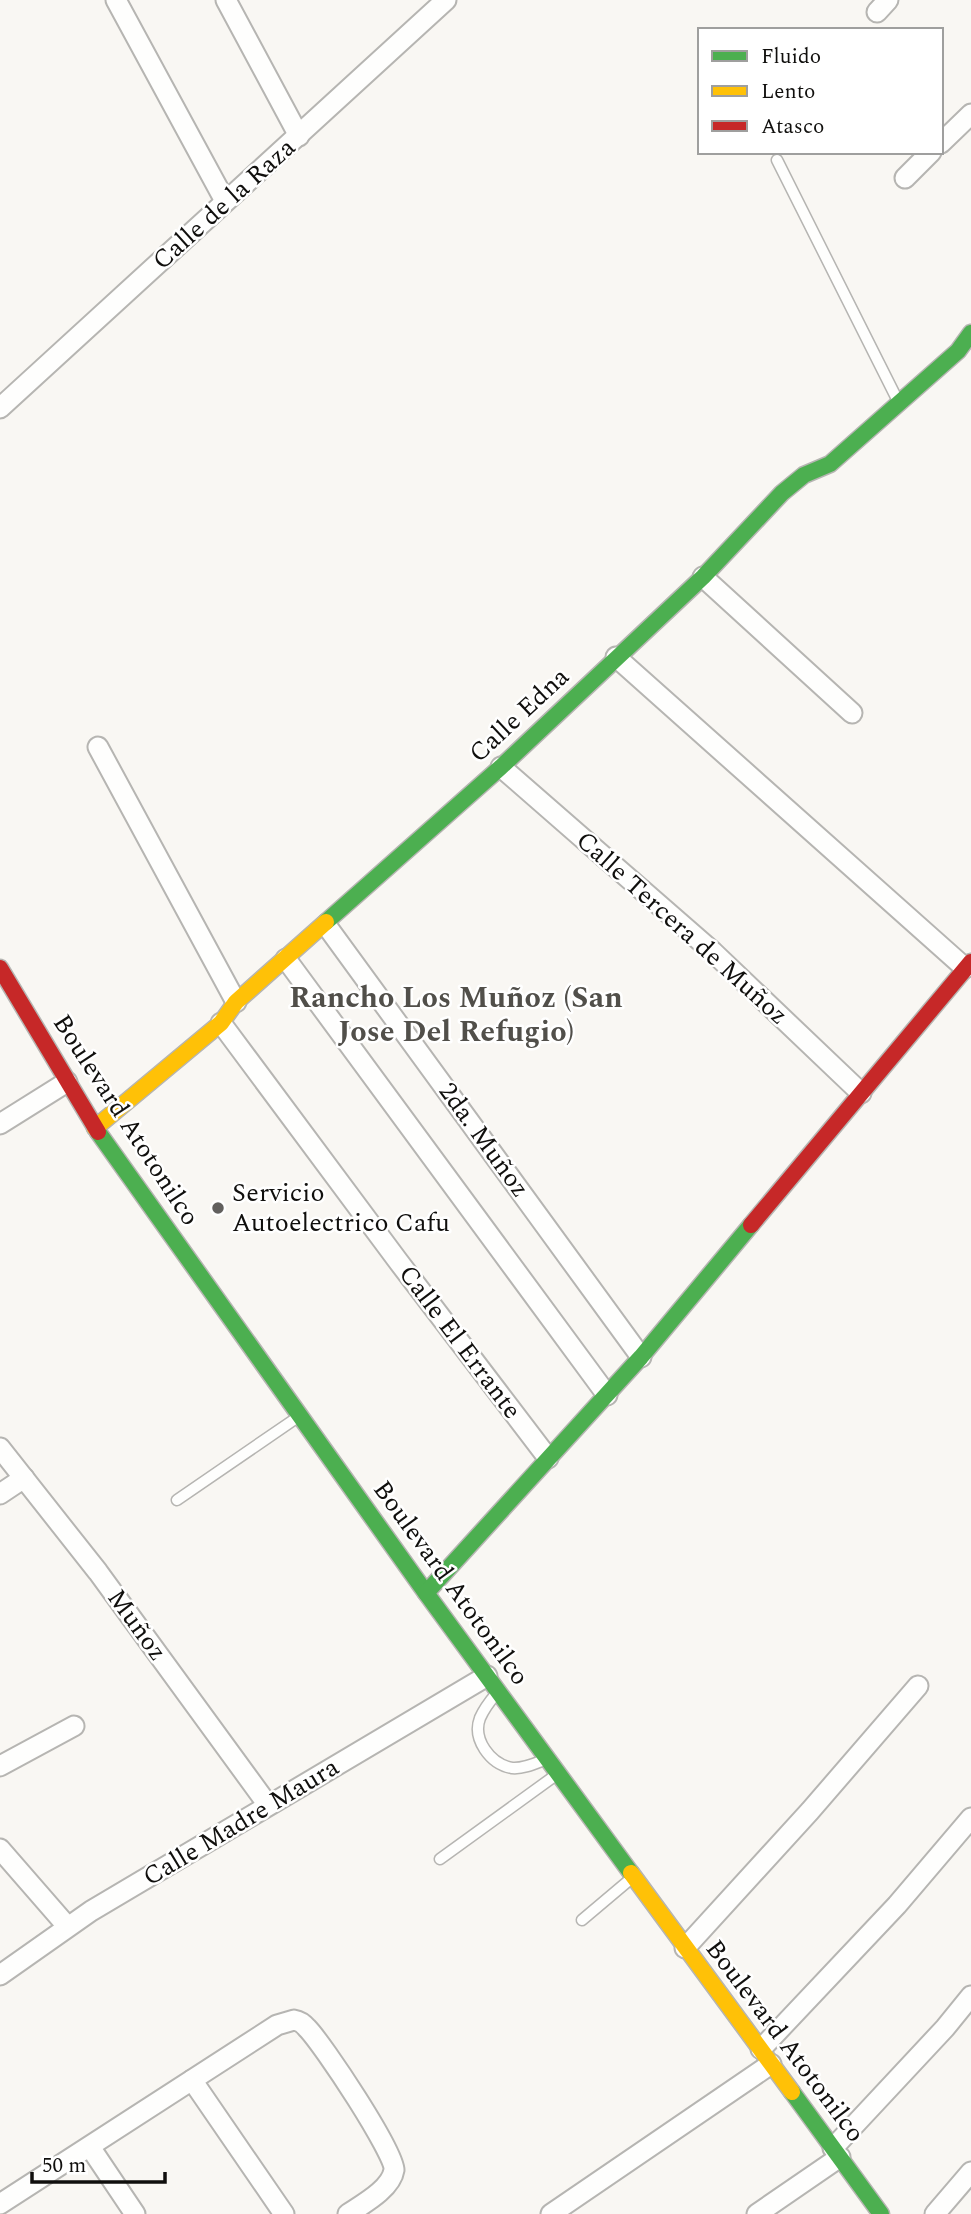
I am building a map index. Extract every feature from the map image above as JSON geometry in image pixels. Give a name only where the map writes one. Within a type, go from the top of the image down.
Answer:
[{"type":"street","points":[[116,0],[225,201]]},
{"type":"street","points":[[226,0],[299,136]]},
{"type":"street","name":"Calle de la Raza","points":[[0,408],[446,0]]},
{"type":"street","points":[[943,141],[971,114]]},
{"type":"street","points":[[905,178],[929,154]]},
{"type":"street","name":"Calle Edna","points":[[95,1128],[221,1023],[236,1003],[501,766],[703,577],[782,493],[804,475],[830,464],[958,351],[971,333]]},
{"type":"street","points":[[703,577],[852,713]]},
{"type":"street","points":[[426,1593],[641,1357],[968,965],[616,657]]},
{"type":"street","points":[[98,747],[236,1003]]},
{"type":"street","name":"Calle Tercera de Muñoz","points":[[501,766],[713,952],[861,1093]]},
{"type":"street","name":"2da. Muñoz","points":[[326,925],[641,1357]]},
{"type":"street","points":[[286,959],[607,1395]]},
{"type":"street","name":"Boulevard Atotonilco","points":[[0,968],[95,1128],[426,1593],[881,2214]]},
{"type":"street","name":"Calle El Errante","points":[[221,1023],[548,1458]]},
{"type":"street","points":[[0,1124],[67,1082]]},
{"type":"street","name":"Muñoz","points":[[0,1448],[98,1572],[268,1805]]},
{"type":"street","points":[[0,1494],[24,1478]]},
{"type":"street","name":"Calle Madre Maura","points":[[0,1975],[67,1926],[268,1805],[492,1683]]},
{"type":"street","points":[[685,1948],[810,1811],[918,1686]]},
{"type":"street","points":[[0,1766],[74,1726]]},
{"type":"street","points":[[551,2214],[766,2057],[971,1818]]},
{"type":"street","points":[[0,1849],[67,1926]]},
{"type":"street","points":[[757,2214],[837,2152],[971,1996]]},
{"type":"street","points":[[0,2204],[277,2025],[294,2020],[307,2026],[383,2141],[394,2164],[388,2183],[348,2214]]},
{"type":"street","points":[[192,2080],[284,2214]]},
{"type":"street","points":[[90,2147],[135,2214]]},
{"type":"street","points":[[935,2214],[971,2172]]},
{"type":"lane","points":[[777,160],[899,403]]},
{"type":"lane","points":[[177,1500],[300,1416]]},
{"type":"lane","points":[[492,1683],[478,1729],[485,1750],[499,1763],[510,1768],[525,1767],[548,1758]]},
{"type":"lane","points":[[440,1859],[559,1772]]},
{"type":"lane","points":[[582,1920],[634,1876]]},
{"type":"traffic: fast","points":[[326,922],[501,767],[703,577],[782,493],[804,475],[830,464],[958,351],[971,333]]},
{"type":"traffic: fast","points":[[98,1132],[426,1593],[631,1873]]},
{"type":"traffic: fast","points":[[426,1593],[641,1357],[751,1225]]},
{"type":"traffic: fast","points":[[792,2092],[881,2214]]},
{"type":"traffic: slow","points":[[95,1128],[221,1023],[236,1002],[326,922]]},
{"type":"traffic: slow","points":[[631,1873],[792,2092]]},
{"type":"traffic: jam","points":[[751,1225],[971,962]]},
{"type":"traffic: jam","points":[[0,968],[98,1132]]},
{"type":"place","name":"Servicio Autoelectrico Cafu","points":[[218,1208]]},
{"type":"district","name":"Rancho Los Muñoz (San Jose Del Refugio)","points":[[456,1015]]}]
